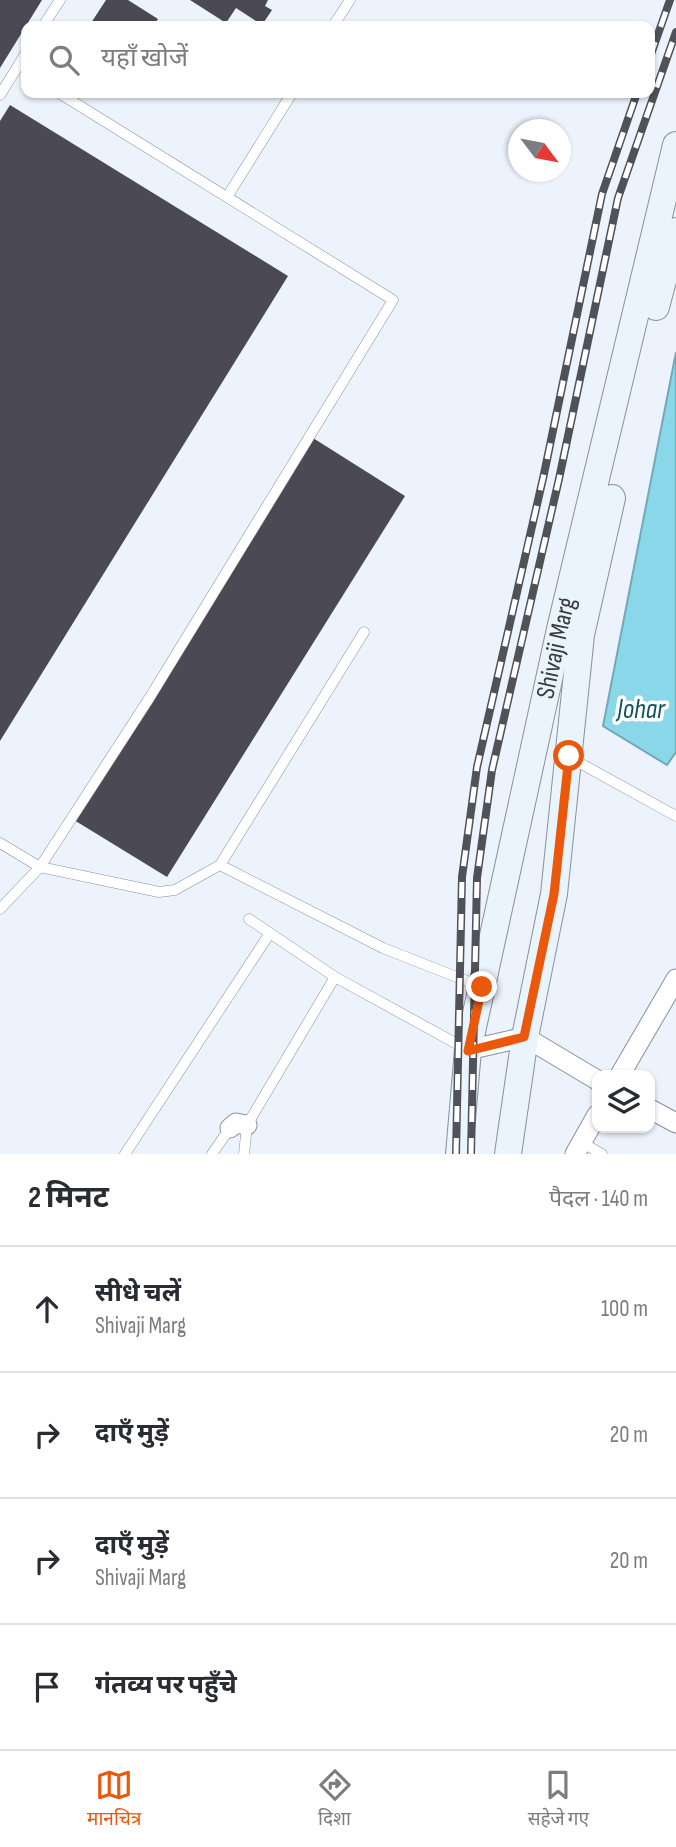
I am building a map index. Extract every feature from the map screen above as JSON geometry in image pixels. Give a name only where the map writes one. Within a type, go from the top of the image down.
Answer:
[{"type":"main road","name":"Shivaji Marg","points":[[459,1154],[468,1051],[560,629],[676,145]]},
{"type":"main road","name":"Shivaji Marg","points":[[508,1154],[524,1037],[554,894],[581,635],[651,327],[676,231]]},
{"type":"street","points":[[623,1070],[676,979]]},
{"type":"street","points":[[468,1051],[524,1037],[592,1077]]},
{"type":"street","points":[[655,1111],[676,1123]]},
{"type":"street","points":[[578,1148],[592,1124]]},
{"type":"lane","points":[[46,21],[60,0]]},
{"type":"lane","points":[[336,21],[350,0]]},
{"type":"lane","points":[[0,94],[21,71]]},
{"type":"lane","points":[[0,909],[40,867],[150,697],[393,300],[67,98]]},
{"type":"lane","points":[[227,197],[289,98]]},
{"type":"lane","points":[[0,843],[40,867],[159,892],[175,890],[220,865],[364,632]]},
{"type":"lane","points":[[569,756],[676,816]]},
{"type":"lane","points":[[220,865],[383,948],[482,987]]},
{"type":"lane","points":[[249,919],[335,977],[468,1051]]},
{"type":"lane","points":[[125,1154],[270,933]]},
{"type":"lane","points":[[212,1154],[238,1127],[335,977]]},
{"type":"lane","points":[[238,1127],[244,1154]]},
{"type":"lane","points":[[578,1148],[602,1154]]},
{"type":"water","name":"Johar","points":[[676,352],[676,752],[667,765],[603,726]]},
{"type":"building","points":[[0,0],[42,0],[29,21],[21,21],[21,34],[0,68]]},
{"type":"building","points":[[106,0],[128,0],[158,19],[157,21],[92,21]]},
{"type":"building","points":[[190,0],[268,0],[265,6],[272,10],[265,21],[256,21],[236,8],[227,21],[223,21]]},
{"type":"building","points":[[10,105],[288,276],[0,741],[0,121]]},
{"type":"building","points":[[313,438],[405,496],[167,877],[74,820]]},
{"type":"railway","points":[[655,43],[670,0]]},
{"type":"railway","points":[[655,92],[676,32]]},
{"type":"railway","points":[[456,1154],[462,877],[477,767],[544,474],[602,194],[635,98]]},
{"type":"railway","points":[[471,1154],[477,878],[492,770],[559,479],[618,198],[653,98]]},
{"type":"route","points":[[482,987],[468,1051],[524,1037],[554,894],[569,756]]}]
